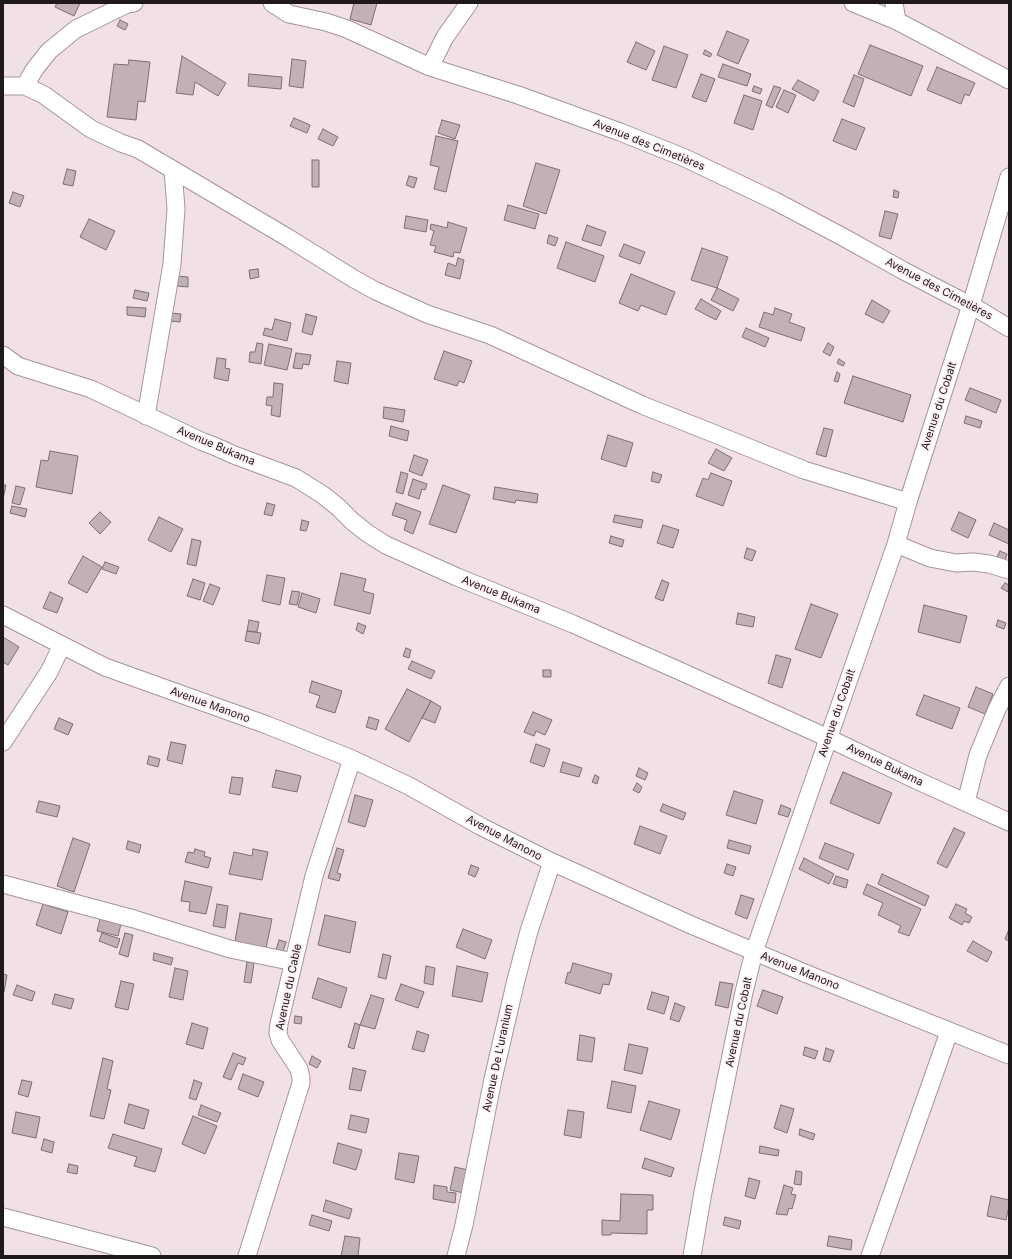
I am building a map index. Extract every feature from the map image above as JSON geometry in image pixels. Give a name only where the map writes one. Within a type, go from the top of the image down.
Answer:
[{"type":"street","points":[[25,86],[34,70],[49,51],[99,9],[134,3]]},
{"type":"street","name":"Avenue des Cimetières","points":[[272,3],[289,14],[326,22],[347,29],[430,67],[518,95],[620,132],[685,158],[775,201],[971,306],[1009,328]]},
{"type":"street","points":[[430,67],[445,37],[469,3]]},
{"type":"street","points":[[853,3],[897,21],[1009,80]]},
{"type":"street","points":[[894,3],[897,21]]},
{"type":"street","points":[[3,86],[25,86],[44,95],[91,129],[138,149],[290,238],[324,261],[376,291],[427,314],[490,335],[642,405],[804,470],[908,502]]},
{"type":"street","points":[[146,416],[172,264],[176,208],[172,170]]},
{"type":"street","name":"Avenue du Cobalt","points":[[692,1256],[703,1192],[744,992],[754,952],[896,544],[971,306],[1009,177]]},
{"type":"street","name":"Avenue Bukama","points":[[3,355],[18,366],[91,389],[146,416],[234,455],[296,478],[323,495],[367,534],[386,545],[457,577],[573,624],[828,738],[1009,822]]},
{"type":"street","points":[[896,544],[930,558],[956,563],[973,562],[989,564],[1009,570]]},
{"type":"street","name":"Avenue Manono","points":[[3,615],[105,667],[267,725],[352,759],[409,786],[482,827],[552,862],[688,924],[949,1032],[1009,1055]]},
{"type":"street","points":[[3,742],[49,672],[62,645]]},
{"type":"street","points":[[966,802],[978,755],[997,709],[1009,686]]},
{"type":"street","name":"Avenue du Cable","points":[[248,1256],[301,1078],[299,1069],[280,1040],[278,1033],[314,876],[352,759]]},
{"type":"street","name":"Avenue De L'uranium","points":[[456,1256],[464,1225],[493,1079],[516,980],[529,931],[552,862]]},
{"type":"street","points":[[3,884],[134,919],[230,949],[294,962]]},
{"type":"street","points":[[870,1256],[949,1032]]},
{"type":"street","points":[[3,1217],[152,1256]]},
{"type":"building","points":[[57,3],[80,3],[74,16],[55,7]]},
{"type":"building","points":[[354,3],[377,3],[371,25],[350,19]]},
{"type":"building","points":[[120,20],[128,24],[125,30],[117,26]]},
{"type":"building","points":[[727,31],[749,40],[738,64],[717,55]]},
{"type":"building","points":[[636,42],[655,51],[646,70],[627,62]]},
{"type":"building","points":[[870,45],[923,66],[911,96],[858,74]]},
{"type":"building","points":[[664,46],[688,55],[676,88],[652,80]]},
{"type":"building","points":[[705,50],[712,54],[710,57],[703,54]]},
{"type":"building","points":[[182,56],[226,83],[218,96],[195,82],[193,95],[176,93]]},
{"type":"building","points":[[292,59],[306,61],[303,88],[289,86]]},
{"type":"building","points":[[129,60],[150,62],[145,102],[138,101],[136,120],[107,117],[114,64],[128,65]]},
{"type":"building","points":[[723,64],[751,74],[747,86],[718,77]]},
{"type":"building","points":[[937,67],[975,83],[969,96],[965,94],[961,104],[927,90]]},
{"type":"building","points":[[249,74],[282,77],[281,89],[248,86]]},
{"type":"building","points":[[701,74],[715,79],[706,102],[692,97]]},
{"type":"building","points":[[854,75],[864,79],[854,107],[843,102]]},
{"type":"building","points":[[798,80],[819,91],[814,101],[792,89]]},
{"type":"building","points":[[754,86],[762,89],[760,94],[752,91]]},
{"type":"building","points":[[774,86],[781,88],[772,108],[766,105]]},
{"type":"building","points":[[784,90],[796,95],[788,113],[776,107]]},
{"type":"building","points":[[744,95],[762,101],[753,130],[734,123]]},
{"type":"building","points":[[294,118],[310,125],[307,133],[290,126]]},
{"type":"building","points":[[842,119],[865,128],[856,150],[833,141]]},
{"type":"building","points":[[442,120],[460,125],[455,139],[438,133]]},
{"type":"building","points":[[323,129],[338,137],[333,146],[318,139]]},
{"type":"building","points":[[436,136],[458,141],[446,192],[434,189],[439,167],[430,165]]},
{"type":"building","points":[[312,160],[319,160],[319,187],[312,187]]},
{"type":"building","points":[[536,163],[560,170],[546,214],[523,206]]},
{"type":"building","points":[[67,169],[76,171],[73,186],[63,184]]},
{"type":"building","points":[[409,176],[417,178],[414,188],[406,185]]},
{"type":"building","points":[[894,190],[899,192],[898,198],[893,197]]},
{"type":"building","points":[[13,192],[24,196],[20,207],[9,203]]},
{"type":"building","points":[[508,205],[539,214],[535,229],[504,220]]},
{"type":"building","points":[[885,211],[898,214],[891,239],[879,236]]},
{"type":"building","points":[[406,216],[428,220],[426,232],[404,228]]},
{"type":"building","points":[[89,219],[115,231],[106,250],[80,237]]},
{"type":"building","points":[[448,222],[467,228],[460,253],[454,252],[453,257],[434,252],[436,246],[430,245],[434,231],[430,229],[431,224],[447,228]]},
{"type":"building","points":[[587,225],[606,232],[601,246],[582,240]]},
{"type":"building","points":[[549,235],[558,238],[555,246],[547,243]]},
{"type":"building","points":[[566,242],[604,256],[595,282],[557,268]]},
{"type":"building","points":[[624,244],[645,252],[640,264],[619,256]]},
{"type":"building","points":[[702,248],[728,257],[717,288],[691,280]]},
{"type":"building","points":[[458,258],[464,260],[460,279],[445,275],[448,263],[456,266]]},
{"type":"building","points":[[258,269],[259,277],[250,279],[249,270]]},
{"type":"building","points":[[631,274],[675,292],[666,315],[641,305],[638,311],[619,303]]},
{"type":"building","points":[[177,276],[188,277],[188,287],[177,286]]},
{"type":"building","points":[[717,288],[739,299],[733,311],[711,300]]},
{"type":"building","points":[[135,290],[149,293],[147,301],[133,298]]},
{"type":"building","points":[[701,299],[721,311],[716,320],[695,309]]},
{"type":"building","points":[[872,300],[890,311],[883,323],[865,314]]},
{"type":"building","points":[[127,307],[146,308],[145,317],[127,315]]},
{"type":"building","points":[[775,308],[792,314],[789,322],[805,328],[801,341],[759,327],[764,312],[773,315]]},
{"type":"building","points":[[171,313],[181,314],[180,322],[170,321]]},
{"type":"building","points":[[306,314],[317,317],[312,335],[302,332]]},
{"type":"building","points":[[275,319],[291,323],[287,341],[263,335],[265,328],[272,330]]},
{"type":"building","points":[[746,328],[769,338],[765,347],[742,337]]},
{"type":"building","points":[[257,343],[263,344],[261,364],[249,362],[250,352],[255,352]]},
{"type":"building","points":[[828,343],[834,347],[830,356],[823,352]]},
{"type":"building","points":[[269,344],[292,349],[287,370],[264,365]]},
{"type":"building","points":[[444,351],[472,361],[464,383],[459,381],[457,386],[434,379]]},
{"type":"building","points":[[296,353],[311,355],[309,365],[303,364],[302,369],[293,368]]},
{"type":"building","points":[[217,358],[226,359],[225,368],[230,369],[228,381],[214,378]]},
{"type":"building","points":[[839,359],[845,363],[843,366],[837,363]]},
{"type":"building","points":[[337,361],[351,363],[348,384],[334,381]]},
{"type":"building","points":[[837,372],[840,374],[838,382],[834,381]]},
{"type":"building","points":[[853,376],[911,395],[903,422],[844,403]]},
{"type":"building","points":[[274,383],[283,384],[280,417],[271,415],[272,406],[266,405],[267,397],[273,397]]},
{"type":"building","points":[[970,388],[1001,400],[996,413],[965,400]]},
{"type":"building","points":[[384,407],[405,410],[403,422],[383,418]]},
{"type":"building","points":[[966,416],[982,421],[980,428],[964,423]]},
{"type":"building","points":[[391,426],[409,431],[407,441],[389,436]]},
{"type":"building","points":[[824,428],[833,430],[826,457],[816,454]]},
{"type":"building","points":[[608,435],[633,443],[626,467],[601,459]]},
{"type":"building","points":[[716,449],[732,458],[724,471],[708,463]]},
{"type":"building","points":[[50,451],[78,456],[72,494],[36,487],[41,460],[48,461]]},
{"type":"building","points":[[414,455],[428,460],[422,476],[409,471]]},
{"type":"building","points":[[401,472],[408,474],[403,494],[396,492]]},
{"type":"building","points":[[653,472],[662,475],[659,483],[651,481]]},
{"type":"building","points":[[711,473],[732,481],[723,506],[696,496],[703,478],[708,480]]},
{"type":"building","points":[[413,479],[427,484],[425,490],[422,489],[419,499],[408,495]]},
{"type":"building","points":[[3,485],[6,485],[3,499]]},
{"type":"building","points":[[443,485],[470,495],[456,533],[429,524]]},
{"type":"building","points":[[16,486],[25,488],[20,505],[12,503]]},
{"type":"building","points":[[495,487],[538,494],[537,503],[516,500],[515,503],[493,499]]},
{"type":"building","points":[[267,503],[275,505],[272,516],[264,514]]},
{"type":"building","points":[[396,503],[421,512],[413,534],[404,530],[407,520],[392,515]]},
{"type":"building","points":[[12,506],[27,509],[25,517],[10,513]]},
{"type":"building","points":[[100,512],[111,522],[100,534],[89,523]]},
{"type":"building","points":[[959,512],[976,520],[968,538],[951,530]]},
{"type":"building","points":[[615,515],[643,520],[641,528],[613,522]]},
{"type":"building","points":[[159,517],[183,529],[171,552],[148,540]]},
{"type":"building","points":[[302,520],[309,522],[306,531],[300,530]]},
{"type":"building","points":[[994,523],[1009,530],[1009,544],[989,535]]},
{"type":"building","points":[[663,525],[679,530],[673,548],[657,543]]},
{"type":"building","points":[[611,536],[624,540],[622,547],[609,543]]},
{"type":"building","points":[[192,539],[201,541],[196,566],[187,564]]},
{"type":"building","points":[[747,548],[756,551],[752,561],[744,558]]},
{"type":"building","points":[[1000,551],[1007,554],[1004,563],[996,559]]},
{"type":"building","points":[[83,556],[102,567],[87,593],[68,583]]},
{"type":"building","points":[[105,562],[119,567],[116,574],[102,569]]},
{"type":"building","points":[[341,573],[366,579],[363,591],[374,594],[370,614],[334,605]]},
{"type":"building","points":[[267,575],[285,578],[280,605],[262,601]]},
{"type":"building","points":[[193,579],[205,583],[200,600],[187,596]]},
{"type":"building","points":[[662,580],[669,583],[663,601],[655,598]]},
{"type":"building","points":[[1005,583],[1009,585],[1008,592],[1001,588]]},
{"type":"building","points":[[210,584],[220,588],[213,605],[203,601]]},
{"type":"building","points":[[292,591],[300,592],[297,605],[289,604]]},
{"type":"building","points":[[50,592],[63,598],[57,613],[43,608]]},
{"type":"building","points":[[302,593],[320,599],[316,613],[298,607]]},
{"type":"building","points":[[811,604],[838,614],[821,658],[795,649]]},
{"type":"building","points":[[924,605],[967,616],[960,643],[918,632]]},
{"type":"building","points":[[738,613],[755,617],[753,627],[736,624]]},
{"type":"building","points":[[249,620],[259,622],[257,632],[247,631]]},
{"type":"building","points":[[998,620],[1006,623],[1004,629],[996,626]]},
{"type":"building","points":[[358,623],[366,626],[363,634],[356,630]]},
{"type":"building","points":[[247,631],[261,633],[259,644],[245,641]]},
{"type":"building","points":[[3,637],[19,647],[8,665],[3,662]]},
{"type":"building","points":[[406,648],[411,650],[409,658],[403,656]]},
{"type":"building","points":[[776,655],[791,659],[782,688],[768,683]]},
{"type":"building","points":[[412,661],[435,671],[431,679],[408,669]]},
{"type":"building","points":[[543,670],[551,670],[551,677],[543,677]]},
{"type":"building","points":[[312,681],[342,691],[335,713],[316,707],[320,696],[309,692]]},
{"type":"building","points":[[976,687],[993,694],[985,714],[968,707]]},
{"type":"building","points":[[407,689],[431,701],[409,742],[385,729]]},
{"type":"building","points":[[924,695],[960,708],[952,729],[916,715]]},
{"type":"building","points":[[431,701],[441,707],[435,723],[422,718]]},
{"type":"building","points":[[533,712],[552,720],[545,735],[536,731],[534,736],[524,732]]},
{"type":"building","points":[[369,717],[379,720],[376,730],[366,727]]},
{"type":"building","points":[[59,718],[73,724],[68,735],[54,729]]},
{"type":"building","points":[[171,742],[186,745],[182,764],[167,760]]},
{"type":"building","points":[[536,744],[550,749],[544,767],[530,762]]},
{"type":"building","points":[[149,756],[160,759],[158,767],[147,764]]},
{"type":"building","points":[[563,762],[582,768],[579,777],[560,772]]},
{"type":"building","points":[[639,768],[648,773],[645,780],[636,776]]},
{"type":"building","points":[[276,770],[301,776],[297,792],[272,787]]},
{"type":"building","points":[[843,772],[892,793],[879,824],[830,803]]},
{"type":"building","points":[[595,775],[599,777],[597,784],[592,782]]},
{"type":"building","points":[[232,777],[243,778],[240,795],[229,793]]},
{"type":"building","points":[[637,783],[642,787],[639,793],[633,790]]},
{"type":"building","points":[[734,791],[763,800],[756,824],[726,815]]},
{"type":"building","points":[[355,795],[373,800],[365,827],[348,822]]},
{"type":"building","points":[[39,801],[60,806],[57,817],[36,812]]},
{"type":"building","points":[[663,804],[686,813],[683,820],[660,811]]},
{"type":"building","points":[[781,805],[791,809],[788,817],[778,814]]},
{"type":"building","points":[[640,826],[667,836],[660,854],[634,844]]},
{"type":"building","points":[[954,828],[965,833],[947,868],[937,863]]},
{"type":"building","points":[[73,838],[90,844],[74,892],[57,886]]},
{"type":"building","points":[[729,840],[751,846],[749,854],[727,848]]},
{"type":"building","points":[[128,841],[141,845],[139,853],[126,849]]},
{"type":"building","points":[[825,843],[854,854],[848,870],[819,858]]},
{"type":"building","points":[[337,848],[344,850],[337,873],[341,874],[339,881],[328,878]]},
{"type":"building","points":[[195,849],[205,852],[204,856],[211,858],[208,868],[185,862],[188,852],[194,853]]},
{"type":"building","points":[[253,849],[268,852],[262,880],[229,874],[234,852],[252,856]]},
{"type":"building","points":[[804,858],[834,874],[829,884],[799,869]]},
{"type":"building","points":[[727,864],[736,867],[733,876],[724,873]]},
{"type":"building","points":[[471,865],[479,868],[475,877],[468,874]]},
{"type":"building","points":[[882,874],[929,896],[925,906],[878,884]]},
{"type":"building","points":[[836,876],[848,880],[846,888],[833,884]]},
{"type":"building","points":[[185,881],[212,887],[206,914],[189,911],[190,902],[181,901]]},
{"type":"building","points":[[867,884],[921,909],[909,936],[898,932],[901,926],[878,915],[883,903],[863,894]]},
{"type":"building","points":[[741,895],[754,899],[747,919],[735,914]]},
{"type":"building","points":[[43,904],[68,912],[61,934],[36,925]]},
{"type":"building","points":[[217,904],[228,906],[225,928],[213,926]]},
{"type":"building","points":[[956,904],[967,909],[965,913],[972,917],[969,923],[964,921],[962,925],[949,918]]},
{"type":"building","points":[[240,913],[272,919],[265,953],[234,947]]},
{"type":"building","points":[[325,915],[356,922],[350,953],[318,945]]},
{"type":"building","points":[[100,919],[121,924],[118,936],[97,931]]},
{"type":"building","points":[[463,929],[492,940],[485,959],[456,947]]},
{"type":"building","points":[[1009,929],[1009,941],[1005,939]]},
{"type":"building","points":[[102,933],[120,939],[117,948],[99,941]]},
{"type":"building","points":[[125,933],[133,935],[128,957],[119,954]]},
{"type":"building","points":[[279,940],[286,942],[283,952],[276,950]]},
{"type":"building","points":[[973,941],[992,952],[987,962],[967,951]]},
{"type":"building","points":[[154,953],[173,958],[171,965],[153,960]]},
{"type":"building","points":[[383,954],[391,956],[386,979],[378,977]]},
{"type":"building","points":[[247,962],[254,963],[251,983],[244,982]]},
{"type":"building","points":[[573,963],[612,974],[609,985],[603,984],[600,994],[565,983],[568,972],[570,973]]},
{"type":"building","points":[[426,966],[435,968],[433,985],[424,983]]},
{"type":"building","points":[[457,966],[488,973],[482,1002],[452,996]]},
{"type":"building","points":[[175,968],[188,971],[183,1000],[169,997]]},
{"type":"building","points":[[3,974],[7,975],[4,992],[3,992]]},
{"type":"building","points":[[318,978],[347,988],[341,1008],[312,998]]},
{"type":"building","points":[[121,981],[134,984],[128,1010],[115,1007]]},
{"type":"building","points":[[720,982],[733,984],[728,1008],[715,1005]]},
{"type":"building","points":[[401,984],[424,992],[418,1008],[395,1000]]},
{"type":"building","points":[[17,985],[35,992],[32,1001],[13,995]]},
{"type":"building","points":[[763,990],[783,997],[777,1014],[757,1006]]},
{"type":"building","points":[[652,992],[669,997],[664,1014],[647,1009]]},
{"type":"building","points":[[55,994],[74,999],[71,1009],[52,1004]]},
{"type":"building","points":[[371,995],[384,999],[375,1029],[360,1025]]},
{"type":"building","points":[[675,1003],[685,1007],[679,1022],[670,1019]]},
{"type":"building","points":[[295,1016],[302,1017],[301,1024],[294,1023]]},
{"type":"building","points":[[192,1023],[208,1028],[203,1049],[186,1044]]},
{"type":"building","points":[[355,1023],[360,1025],[354,1049],[348,1047]]},
{"type":"building","points":[[417,1031],[429,1035],[424,1052],[412,1049]]},
{"type":"building","points":[[580,1035],[595,1038],[592,1062],[577,1060]]},
{"type":"building","points":[[629,1044],[648,1048],[642,1074],[624,1070]]},
{"type":"building","points":[[805,1047],[818,1051],[815,1059],[803,1055]]},
{"type":"building","points":[[826,1048],[834,1051],[830,1062],[823,1060]]},
{"type":"building","points":[[233,1053],[246,1058],[243,1065],[238,1063],[231,1080],[223,1077]]},
{"type":"building","points":[[312,1056],[321,1061],[317,1068],[309,1064]]},
{"type":"building","points":[[103,1058],[113,1061],[107,1089],[111,1090],[104,1119],[90,1116]]},
{"type":"building","points":[[353,1068],[366,1071],[361,1091],[349,1089]]},
{"type":"building","points":[[243,1074],[264,1082],[258,1097],[238,1089]]},
{"type":"building","points":[[22,1080],[32,1082],[28,1097],[18,1094]]},
{"type":"building","points":[[194,1080],[202,1083],[196,1100],[189,1098]]},
{"type":"building","points":[[612,1081],[636,1086],[631,1113],[607,1108]]},
{"type":"building","points":[[649,1101],[680,1110],[671,1140],[640,1130]]},
{"type":"building","points":[[129,1104],[149,1110],[144,1129],[124,1123]]},
{"type":"building","points":[[201,1105],[221,1113],[217,1122],[198,1115]]},
{"type":"building","points":[[781,1105],[794,1109],[787,1133],[774,1128]]},
{"type":"building","points":[[568,1110],[584,1112],[581,1138],[564,1135]]},
{"type":"building","points":[[16,1112],[40,1117],[36,1138],[12,1133]]},
{"type":"building","points":[[351,1115],[369,1119],[366,1133],[348,1129]]},
{"type":"building","points":[[193,1116],[217,1126],[205,1154],[182,1144]]},
{"type":"building","points":[[800,1129],[815,1134],[813,1140],[799,1135]]},
{"type":"building","points":[[113,1134],[162,1149],[155,1172],[134,1166],[137,1157],[108,1148]]},
{"type":"building","points":[[44,1139],[54,1142],[52,1153],[41,1150]]},
{"type":"building","points":[[338,1143],[362,1150],[356,1170],[333,1163]]},
{"type":"building","points":[[760,1146],[779,1150],[778,1156],[759,1153]]},
{"type":"building","points":[[399,1153],[419,1156],[414,1183],[395,1179]]},
{"type":"building","points":[[645,1158],[674,1168],[671,1177],[642,1168]]},
{"type":"building","points":[[69,1164],[78,1166],[77,1174],[67,1172]]},
{"type":"building","points":[[455,1167],[468,1170],[464,1193],[450,1190]]},
{"type":"building","points":[[796,1171],[802,1172],[801,1185],[794,1184]]},
{"type":"building","points":[[749,1178],[760,1181],[755,1199],[745,1196]]},
{"type":"building","points":[[434,1185],[447,1187],[447,1192],[456,1193],[455,1203],[433,1199]]},
{"type":"building","points":[[784,1185],[793,1188],[791,1194],[796,1195],[792,1209],[789,1208],[787,1215],[776,1214]]},
{"type":"building","points":[[621,1194],[653,1195],[653,1210],[647,1210],[647,1234],[611,1233],[611,1235],[602,1235],[602,1220],[620,1221]]},
{"type":"building","points":[[991,1196],[1009,1200],[1006,1220],[987,1216]]},
{"type":"building","points":[[326,1200],[352,1209],[349,1219],[323,1211]]},
{"type":"building","points":[[312,1215],[332,1221],[329,1231],[309,1225]]},
{"type":"building","points":[[725,1217],[741,1221],[739,1229],[723,1225]]},
{"type":"building","points":[[345,1236],[360,1238],[358,1256],[341,1256]]},
{"type":"building","points":[[829,1236],[852,1240],[851,1250],[827,1246]]}]
